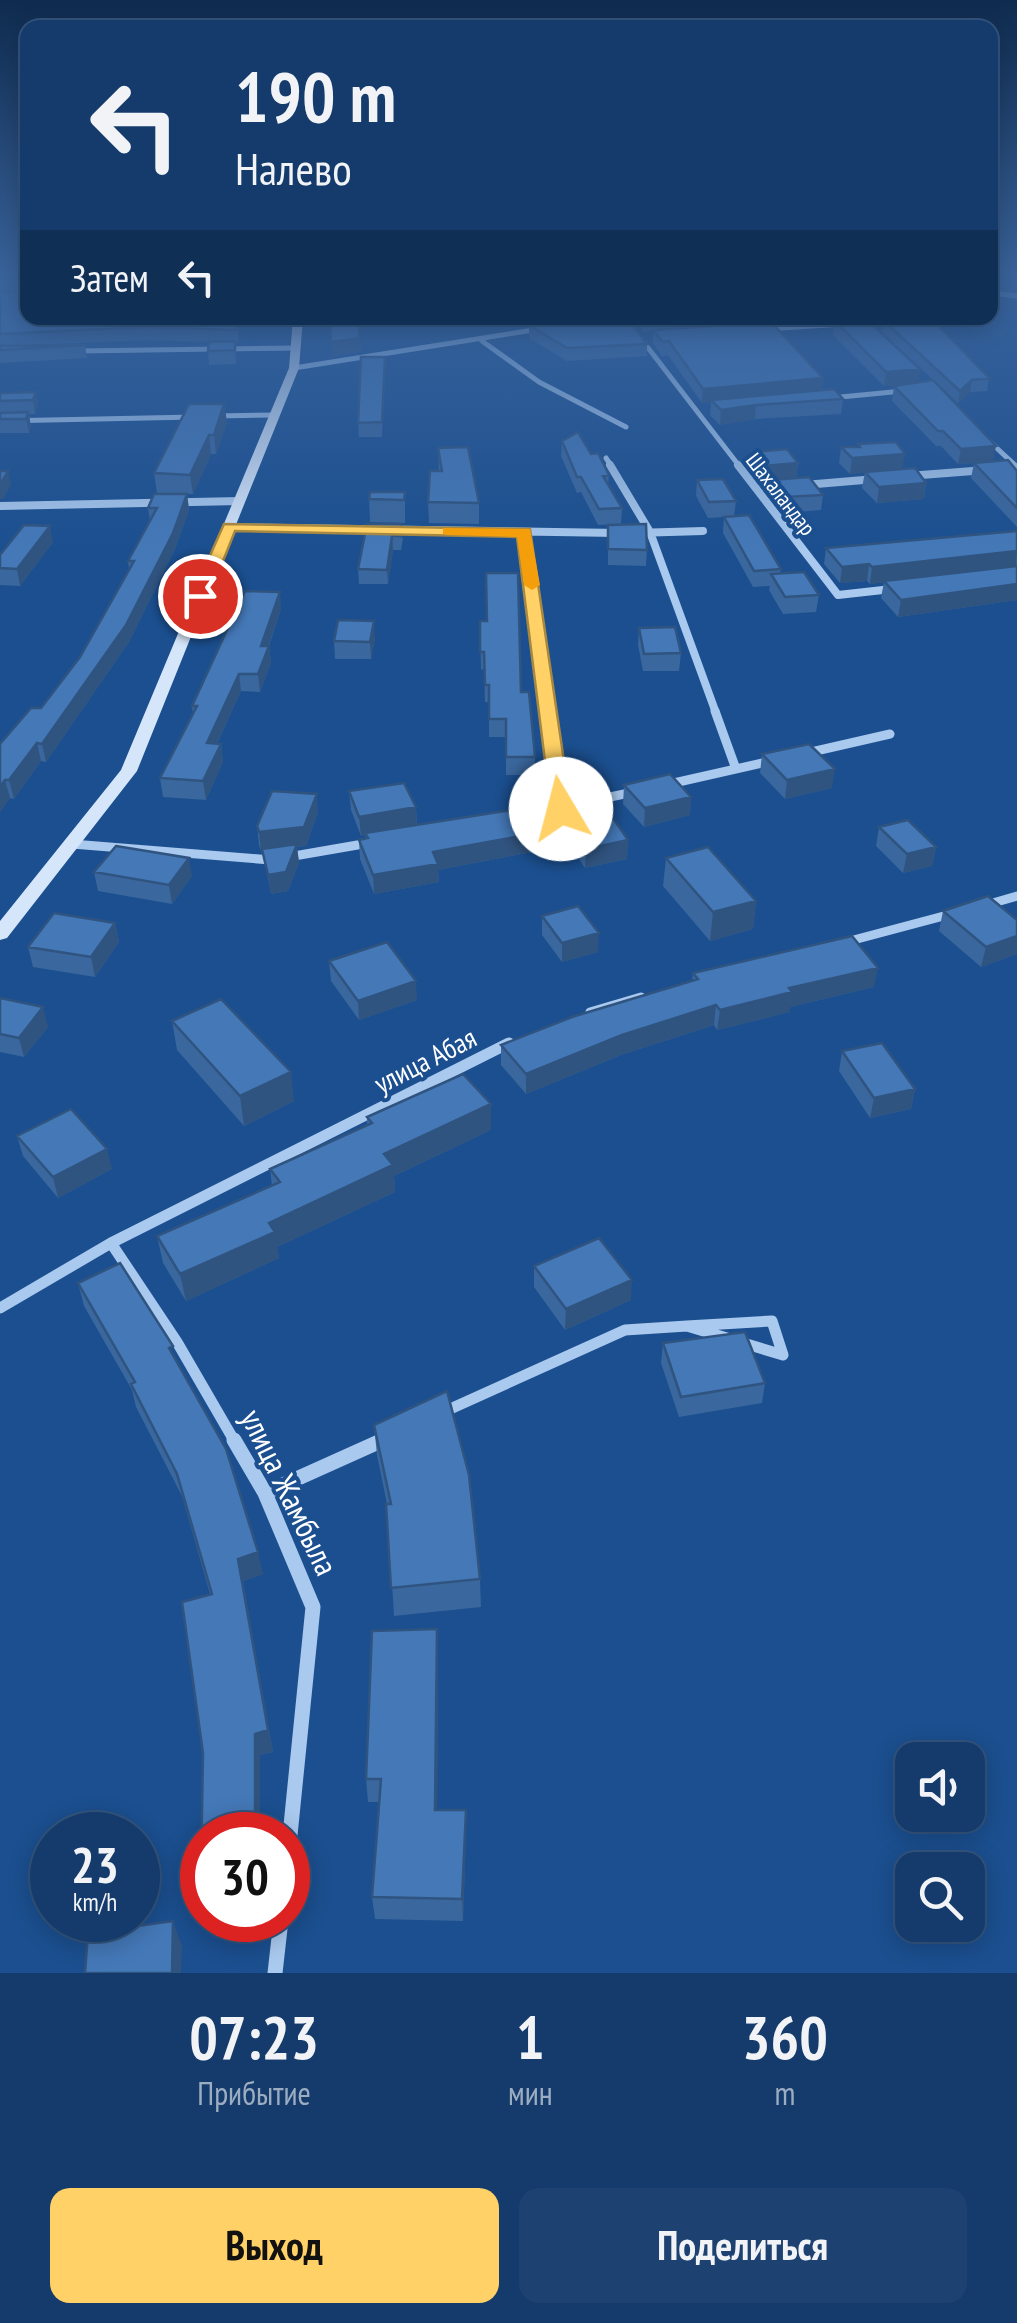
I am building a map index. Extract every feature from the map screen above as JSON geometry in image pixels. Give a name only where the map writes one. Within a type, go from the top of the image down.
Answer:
[{"type":"main road","points":[[0,934],[129,771],[294,368]]},
{"type":"street","points":[[520,368],[626,427]]},
{"type":"street","name":"Шахаландар","points":[[663,368],[838,596],[910,587]]},
{"type":"street","points":[[814,399],[913,390]]},
{"type":"street","points":[[695,410],[715,408]]},
{"type":"street","points":[[0,421],[275,415]]},
{"type":"street","points":[[905,477],[1017,467],[975,428]]},
{"type":"street","points":[[606,458],[650,532],[736,769]]},
{"type":"street","points":[[793,486],[886,478]]},
{"type":"street","points":[[756,489],[774,488]]},
{"type":"street","points":[[0,506],[240,501]]},
{"type":"street","points":[[229,527],[704,531]]},
{"type":"street","points":[[524,532],[561,809]]},
{"type":"street","points":[[794,756],[890,734]]},
{"type":"street","points":[[503,819],[775,760]]},
{"type":"street","points":[[72,844],[271,860],[387,839]]},
{"type":"street","points":[[980,906],[1017,896]]},
{"type":"street","points":[[832,946],[962,911]]},
{"type":"street","points":[[575,1018],[646,995]]},
{"type":"street","name":"улица Абая","points":[[0,1308],[111,1243],[524,1037]]},
{"type":"street","name":"улица Жамбыла","points":[[111,1243],[177,1342],[264,1493],[313,1607],[292,1812]]},
{"type":"street","points":[[427,1420],[625,1330],[686,1326],[772,1321],[783,1355],[686,1326]]},
{"type":"street","points":[[264,1493],[409,1428]]},
{"type":"street","points":[[275,1973],[279,1942]]},
{"type":"building","points":[[360,368],[384,368],[382,422],[358,423]]},
{"type":"building","points":[[688,368],[814,368],[823,378],[703,389]]},
{"type":"building","points":[[882,368],[920,369],[886,372]]},
{"type":"building","points":[[935,368],[979,368],[989,378],[972,380],[960,391]]},
{"type":"building","points":[[933,380],[996,446],[961,449],[894,386]]},
{"type":"building","points":[[834,389],[843,399],[721,410],[711,400]]},
{"type":"building","points":[[36,392],[33,400],[0,401],[0,393]]},
{"type":"building","points":[[189,404],[224,404],[214,435],[209,435],[190,475],[154,473]]},
{"type":"building","points":[[28,412],[26,419],[0,419],[0,413]]},
{"type":"building","points":[[578,432],[591,454],[598,453],[609,475],[603,476],[622,508],[599,509],[581,477],[577,477],[562,441]]},
{"type":"building","points":[[896,442],[905,454],[852,458],[841,447],[860,447],[858,444]]},
{"type":"building","points":[[468,447],[479,503],[428,502],[430,471],[442,471],[438,448]]},
{"type":"building","points":[[787,449],[798,463],[761,466],[752,452]]},
{"type":"building","points":[[1008,460],[1017,471],[1017,508],[974,463]]},
{"type":"building","points":[[915,468],[926,483],[879,487],[865,472]]},
{"type":"building","points":[[809,477],[823,495],[786,497],[772,480]]},
{"type":"building","points":[[723,479],[736,501],[709,502],[697,480]]},
{"type":"building","points":[[370,492],[405,492],[404,500],[369,499]]},
{"type":"building","points":[[154,494],[187,494],[173,533],[126,625],[42,744],[37,743],[0,787],[0,744],[31,708],[41,708],[80,657],[134,561],[128,561],[157,508],[148,508]]},
{"type":"building","points":[[749,515],[781,569],[754,571],[724,517]]},
{"type":"building","points":[[367,524],[402,524],[401,536],[392,536],[387,570],[358,569]]},
{"type":"building","points":[[646,524],[647,550],[608,549],[608,525]]},
{"type":"building","points":[[24,525],[50,526],[17,569],[0,568],[0,555]]},
{"type":"building","points":[[1017,531],[1017,551],[872,567],[842,567],[826,548]]},
{"type":"building","points":[[1017,566],[1017,584],[901,600],[884,581]]},
{"type":"building","points":[[804,572],[819,595],[785,597],[771,574]]},
{"type":"building","points":[[486,573],[518,573],[521,692],[529,692],[535,757],[506,757],[506,719],[489,719],[489,685],[485,685],[484,652],[480,652],[480,621],[487,621]]},
{"type":"building","points":[[245,591],[280,592],[261,646],[269,646],[258,674],[239,674],[207,743],[221,744],[203,781],[160,778],[197,706],[192,706]]},
{"type":"building","points":[[338,620],[374,621],[370,642],[334,641]]},
{"type":"building","points":[[675,627],[681,653],[644,654],[639,628]]},
{"type":"building","points":[[809,744],[835,769],[787,780],[762,754]]},
{"type":"building","points":[[670,774],[691,797],[645,808],[624,785]]},
{"type":"building","points":[[404,783],[416,807],[359,817],[349,791]]},
{"type":"building","points":[[272,791],[317,794],[304,827],[259,832],[257,826]]},
{"type":"building","points":[[518,809],[532,834],[433,852],[438,864],[373,875],[359,840],[368,838],[365,833]]},
{"type":"building","points":[[613,818],[628,840],[586,849],[571,827]]},
{"type":"building","points":[[908,820],[936,847],[907,854],[879,827]]},
{"type":"building","points":[[297,844],[286,872],[268,875],[262,849]]},
{"type":"building","points":[[116,846],[189,858],[169,885],[94,872]]},
{"type":"building","points":[[708,847],[756,901],[713,912],[666,858]]},
{"type":"building","points":[[988,896],[1017,920],[1017,936],[986,947],[943,911]]},
{"type":"building","points":[[578,906],[599,933],[562,943],[542,916]]},
{"type":"building","points":[[54,913],[115,923],[91,957],[28,947]]},
{"type":"building","points":[[852,936],[878,968],[789,988],[792,992],[720,1010],[716,1005],[622,1035],[526,1074],[501,1045],[572,1017],[698,979],[693,973]]},
{"type":"building","points":[[387,942],[416,981],[358,1001],[329,961]]},
{"type":"building","points":[[0,998],[43,1007],[19,1038],[0,1034]]},
{"type":"building","points":[[221,999],[291,1072],[240,1096],[172,1021]]},
{"type":"building","points":[[882,1043],[915,1089],[874,1098],[842,1051]]},
{"type":"building","points":[[463,1074],[491,1104],[384,1154],[393,1165],[269,1223],[275,1232],[180,1274],[157,1236],[280,1182],[270,1169],[372,1123],[367,1117]]},
{"type":"building","points":[[71,1109],[107,1149],[53,1177],[17,1136]]},
{"type":"building","points":[[599,1238],[632,1280],[566,1309],[534,1266]]},
{"type":"building","points":[[120,1263],[173,1346],[169,1348],[226,1449],[258,1552],[238,1559],[268,1730],[255,1734],[255,1812],[202,1812],[203,1753],[182,1602],[212,1594],[177,1474],[131,1384],[135,1382],[78,1283]]},
{"type":"building","points":[[745,1332],[765,1383],[681,1397],[663,1343]]},
{"type":"building","points":[[447,1391],[469,1475],[480,1579],[391,1588],[386,1504],[391,1504],[374,1425]]},
{"type":"building","points":[[437,1629],[435,1810],[466,1810],[462,1899],[372,1897],[381,1779],[366,1779],[372,1631]]},
{"type":"building","points":[[173,1921],[172,1973],[85,1973],[87,1942],[160,1942],[160,1923]]},
{"type":"slow traffic","points":[[448,531],[524,532],[532,585]]},
{"type":"route","points":[[200,596],[229,527],[524,532],[561,809]]}]
